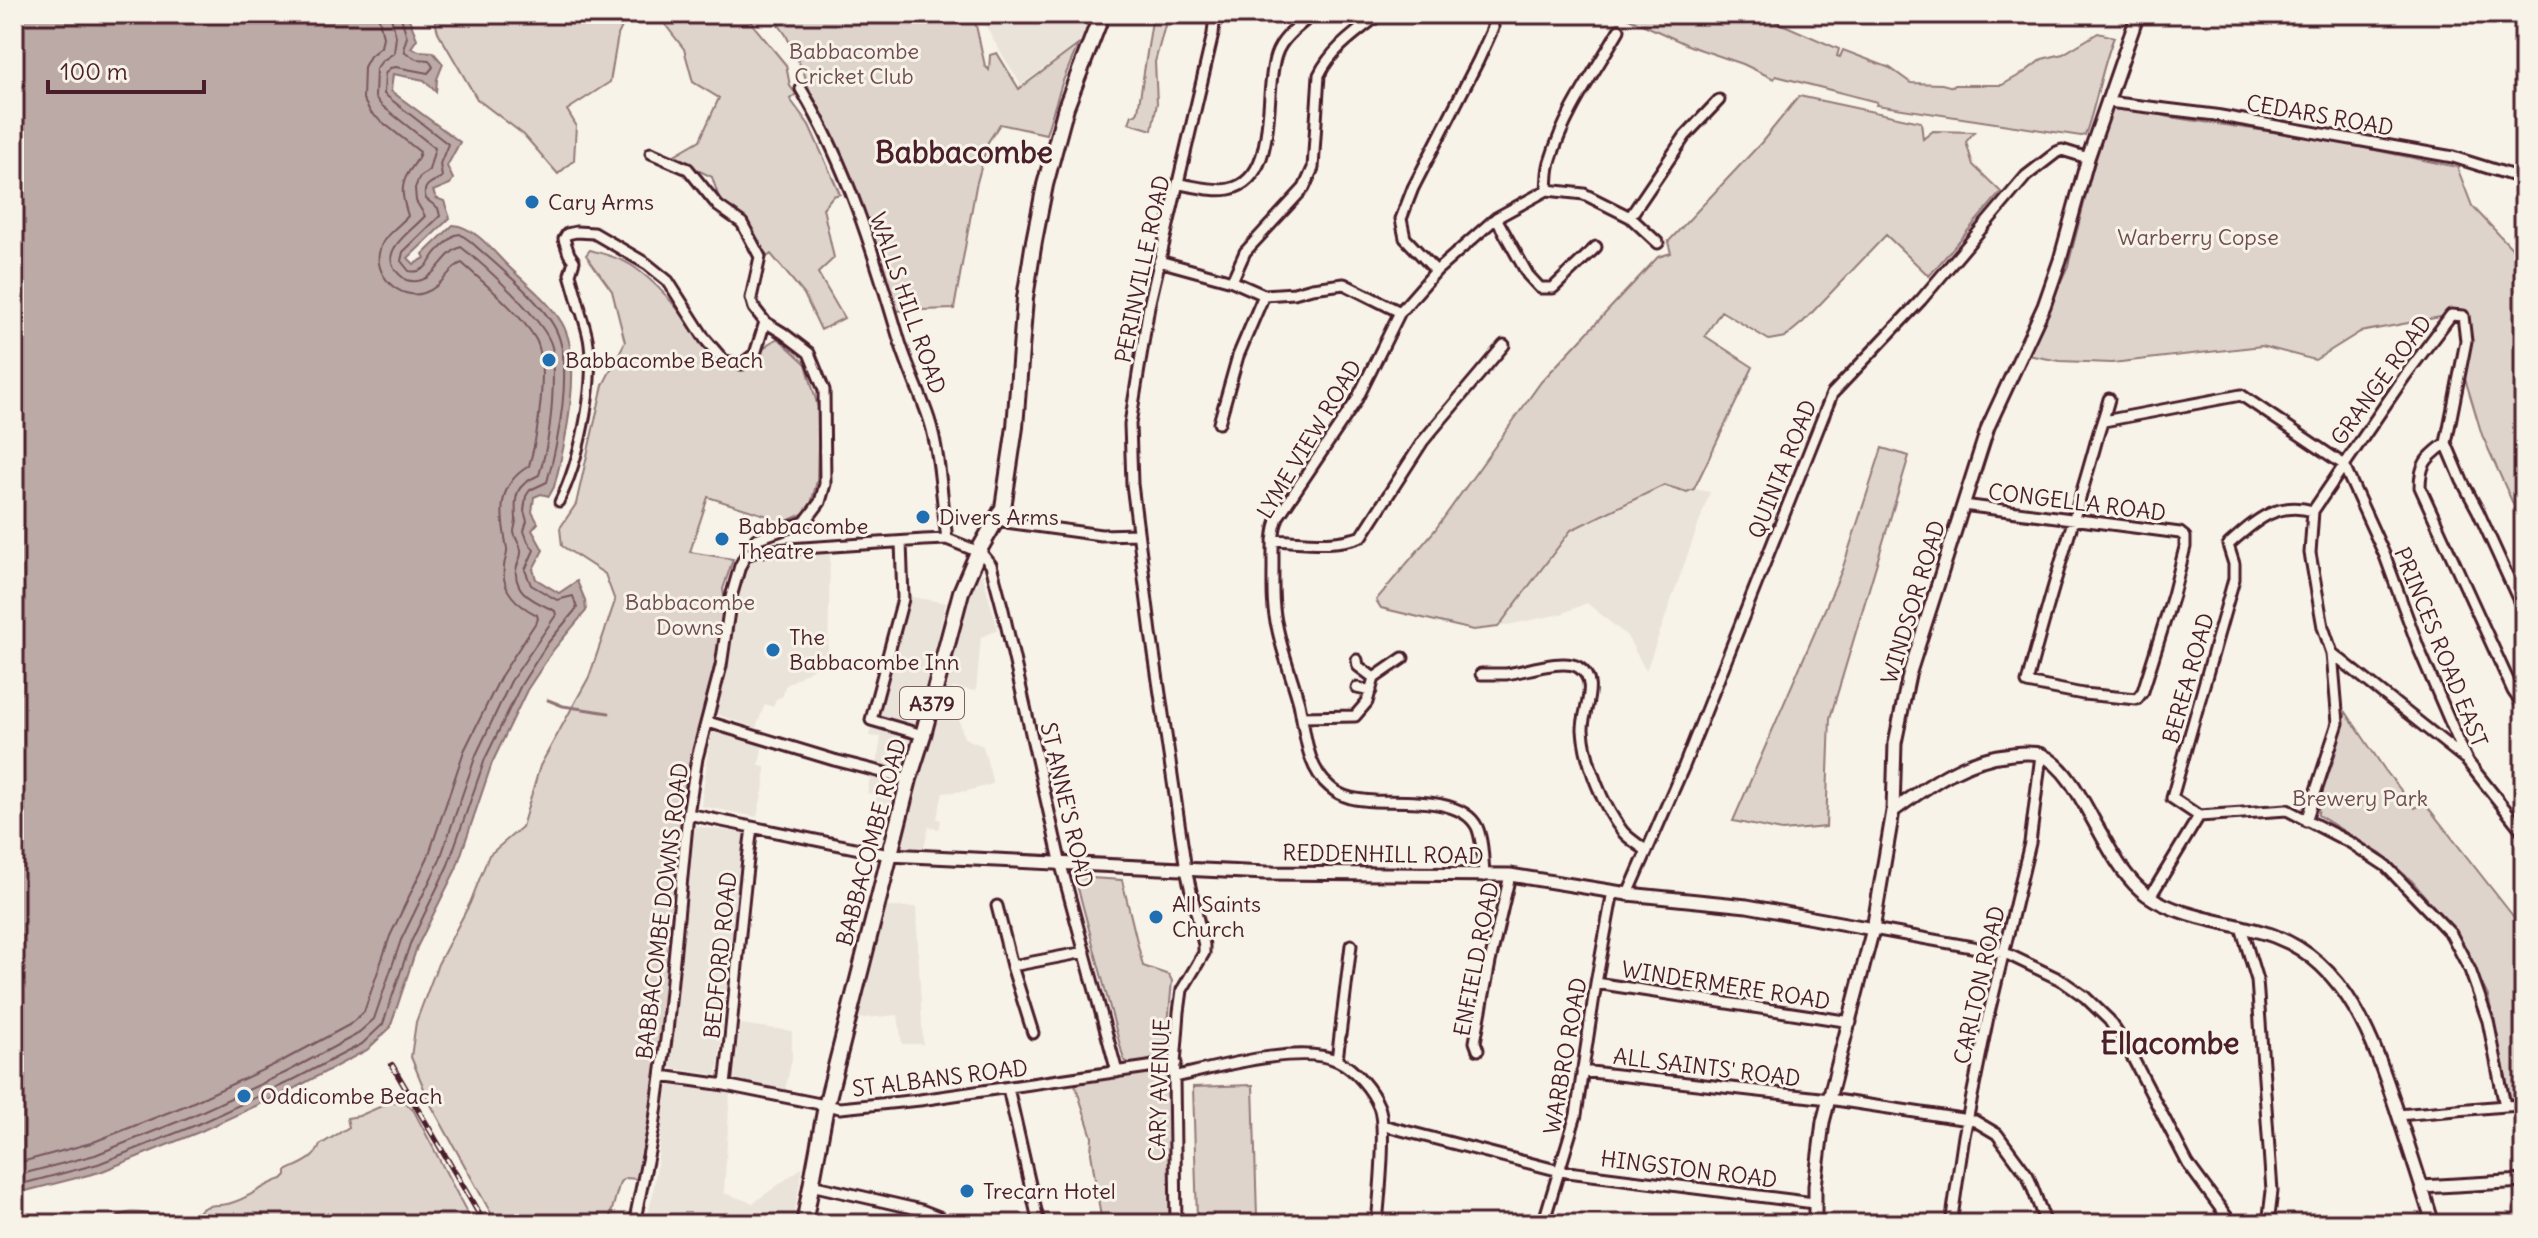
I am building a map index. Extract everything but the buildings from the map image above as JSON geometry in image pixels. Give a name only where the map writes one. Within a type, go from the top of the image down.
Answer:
[{"type":"main road","name":"BABBACOMBE ROAD","points":[[804,1224],[826,1106],[909,779],[961,592],[1003,508],[1015,427],[1025,298],[1042,199],[1066,107],[1102,14]]},
{"type":"street","name":"PERINVILLE ROAD","points":[[1186,870],[1138,534],[1130,424],[1149,306],[1213,34],[1215,14]]},
{"type":"street","points":[[1179,184],[1229,189],[1245,181],[1256,167],[1266,143],[1270,74],[1277,52],[1288,36],[1313,14]]},
{"type":"street","points":[[1436,271],[1405,238],[1401,219],[1413,188],[1493,28],[1492,14]]},
{"type":"street","name":"WINDSOR ROAD","points":[[1815,1224],[1814,1203],[1823,1122],[1873,929],[1893,811],[1895,743],[1909,675],[1988,427],[2044,306],[2060,260],[2088,158],[2138,14]]},
{"type":"street","points":[[1232,281],[1245,252],[1304,188],[1313,168],[1319,75],[1324,64],[1376,17]]},
{"type":"street","points":[[1619,30],[1562,130],[1549,162],[1547,190],[1584,194],[1630,217],[1658,243]]},
{"type":"street","name":"WALLS HILL ROAD","points":[[801,89],[847,185],[930,421],[947,539]]},
{"type":"street","points":[[1630,217],[1685,136],[1719,100]]},
{"type":"street","name":"CEDARS ROAD","points":[[2108,102],[2215,115],[2453,157],[2524,179]]},
{"type":"street","name":"QUINTA ROAD","points":[[1628,894],[1684,766],[1832,394],[1921,300],[2026,176],[2062,150],[2088,158]]},
{"type":"street","points":[[559,502],[590,396],[589,345],[570,274],[574,261],[564,239],[567,234],[594,233],[647,264],[668,281],[705,339],[724,361],[742,364],[755,354],[765,322],[754,308],[751,298],[760,257],[742,223],[718,206],[688,169],[651,153]]},
{"type":"street","name":"LYME VIEW ROAD","points":[[1484,876],[1478,830],[1461,810],[1435,804],[1358,800],[1341,796],[1318,774],[1306,741],[1276,623],[1274,528],[1278,517],[1356,401],[1400,312],[1436,271],[1496,218],[1547,190]]},
{"type":"street","points":[[1496,218],[1528,275],[1540,288],[1553,288],[1596,247]]},
{"type":"street","points":[[1159,261],[1232,281],[1264,295],[1344,284],[1400,312]]},
{"type":"street","points":[[1219,423],[1238,356],[1264,295]]},
{"type":"street","name":"GRANGE ROAD","points":[[2343,464],[2451,315],[2463,316],[2466,341],[2446,443]]},
{"type":"street","name":"BABBACOMBE DOWNS ROAD","points":[[634,1224],[654,1127],[667,1032],[688,814],[697,758],[721,666],[731,597],[746,555],[758,551],[756,539],[805,522],[820,502],[825,484],[824,390],[809,353],[765,322]]},
{"type":"street","points":[[1273,540],[1333,543],[1362,536],[1423,441],[1504,345]]},
{"type":"street","points":[[2104,421],[2241,395],[2343,464],[2313,511],[2310,553],[2321,616],[2332,653],[2338,723],[2306,821]]},
{"type":"street","points":[[2075,518],[2109,399]]},
{"type":"street","points":[[2524,612],[2446,443],[2423,464],[2420,487],[2513,691],[2524,707]]},
{"type":"street","name":"PRINCES ROAD EAST","points":[[2343,464],[2385,556],[2419,649],[2467,761],[2524,833]]},
{"type":"street","name":"CONGELLA ROAD","points":[[1963,505],[2025,515],[2075,518],[2180,533],[2185,537],[2164,625],[2143,691],[2137,699],[2083,694],[2027,683],[2075,518]]},
{"type":"street","name":"BEREA ROAD","points":[[2199,816],[2172,798],[2234,579],[2234,564],[2228,545],[2277,508],[2313,511]]},
{"type":"street","points":[[998,518],[1006,522],[1101,535],[1138,534]]},
{"type":"street","points":[[758,551],[947,539],[979,551]]},
{"type":"street","points":[[901,542],[903,599],[871,720],[923,735]]},
{"type":"street","name":"ST ANNE'S ROAD","points":[[979,551],[991,565],[1003,610],[1061,865],[1117,1072]]},
{"type":"street","points":[[2332,653],[2467,761]]},
{"type":"street","points":[[1302,717],[1355,716],[1362,711],[1374,678],[1403,658]]},
{"type":"street","points":[[1357,660],[1358,666],[1374,678]]},
{"type":"street","points":[[1481,674],[1507,674],[1562,666],[1577,666],[1582,670],[1590,685],[1583,730],[1597,784],[1624,834],[1647,851]]},
{"type":"street","points":[[1357,688],[1371,691]]},
{"type":"street","points":[[708,722],[909,779]]},
{"type":"street","points":[[1893,811],[1931,784],[1975,760],[2021,753],[2041,755],[2062,771],[2129,880],[2150,897],[2192,914],[2275,937],[2310,955],[2345,992],[2368,1031],[2384,1068],[2433,1224]]},
{"type":"street","name":"CARLTON ROAD","points":[[1951,1224],[1967,1120],[1988,1017],[2030,843],[2041,755]]},
{"type":"street","points":[[2150,897],[2199,816],[2287,810],[2351,843],[2386,866],[2451,934],[2470,970],[2488,1021],[2505,1106]]},
{"type":"street","points":[[688,814],[889,855]]},
{"type":"street","name":"BEDFORD ROAD","points":[[725,1085],[752,828]]},
{"type":"street","name":"REDDENHILL ROAD","points":[[889,855],[1266,873],[1510,875],[1628,894],[1747,906],[1873,929]]},
{"type":"street","name":"CARY AVENUE","points":[[1176,1224],[1174,1077],[1182,990],[1204,953],[1186,870]]},
{"type":"street","name":"ENFIELD ROAD","points":[[1478,1050],[1475,1042],[1510,875]]},
{"type":"street","name":"WARBRO ROAD","points":[[1543,1224],[1576,1115],[1613,891]]},
{"type":"street","points":[[997,906],[1033,1033]]},
{"type":"street","points":[[2241,927],[2257,980],[2272,1191],[2271,1221]]},
{"type":"street","points":[[1873,929],[2005,953],[2061,980],[2085,997],[2109,1020],[2128,1049],[2188,1164],[2232,1224]]},
{"type":"street","points":[[1337,1060],[1351,945]]},
{"type":"street","points":[[1012,966],[1085,952]]},
{"type":"street","name":"WINDERMERE ROAD","points":[[1596,983],[1851,1022]]},
{"type":"street","points":[[1174,1077],[1295,1053],[1337,1060],[1363,1082],[1379,1108],[1382,1125],[1377,1224]]},
{"type":"street","name":"ST ALBANS ROAD","points":[[661,1076],[725,1085],[840,1108],[1008,1088],[1176,1063]]},
{"type":"street","name":"ALL SAINTS' ROAD","points":[[1582,1071],[1829,1099],[1967,1120]]},
{"type":"street","points":[[1008,1088],[1039,1224]]},
{"type":"street","points":[[2398,1115],[2524,1105]]},
{"type":"street","points":[[1967,1120],[1975,1121],[1997,1134],[2005,1144],[2028,1176],[2046,1224]]},
{"type":"street","name":"HINGSTON ROAD","points":[[1382,1125],[1560,1171],[1814,1203]]},
{"type":"street","points":[[2422,1187],[2524,1181]]},
{"type":"street","points":[[811,1185],[921,1210],[939,1217],[941,1224]]},
{"type":"shaded area","points":[[983,14],[1090,14],[1087,37],[1021,85],[994,41],[982,18]]},
{"type":"shaded area","points":[[1665,485],[1687,492],[1694,489],[1710,492],[1646,671],[1627,636],[1587,603],[1561,614],[1498,627],[1571,530]]},
{"type":"shaded area","points":[[782,554],[830,554],[828,659],[785,686],[783,696],[776,699],[773,707],[765,704],[756,728],[716,714],[728,669],[743,561]]},
{"type":"shaded area","points":[[982,573],[998,630],[981,637],[976,691],[953,687],[953,698],[964,738],[983,746],[993,784],[943,793],[937,818],[941,820],[939,829],[929,827],[923,852],[899,847],[913,781],[942,691],[965,600]]},
{"type":"shaded area","points":[[907,596],[946,603],[904,769],[877,764],[881,737],[869,736]]},
{"type":"shaded area","points":[[711,730],[757,739],[763,743],[759,765],[765,767],[765,782],[757,817],[701,806]]},
{"type":"shaded area","points":[[871,773],[899,783],[889,814],[872,812],[877,795],[867,793]]},
{"type":"shaded area","points":[[693,826],[745,833],[717,1075],[670,1068]]},
{"type":"shaded area","points":[[885,907],[916,907],[923,1044],[902,1044],[898,1015],[854,1019],[874,933]]},
{"type":"shaded area","points":[[740,1024],[792,1031],[792,1060],[785,1090],[734,1079]]},
{"type":"shaded area","points":[[668,1084],[730,1093],[724,1193],[753,1203],[803,1167],[792,1224],[646,1224]]},
{"type":"green space","points":[[433,14],[628,14],[618,35],[610,82],[567,110],[576,125],[574,160],[558,174],[524,135],[477,99],[438,32]]},
{"type":"green space","points":[[657,14],[744,14],[786,65],[790,86],[796,94],[790,99],[809,125],[840,194],[833,196],[823,208],[834,258],[818,273],[844,318],[821,330],[804,294],[771,254],[764,259],[759,241],[719,198],[712,177],[671,157],[700,140],[719,98],[693,82],[684,49]]},
{"type":"green space","name":"Babbacombe Cricket Club","points":[[977,14],[975,21],[985,66],[989,70],[990,55],[997,53],[1019,89],[1078,45],[1046,134],[1000,124],[988,142],[976,186],[954,309],[887,311],[851,183],[804,73],[786,35],[772,15]]},
{"type":"green space","points":[[1153,14],[1166,14],[1167,18],[1155,62],[1157,103],[1152,130],[1129,123],[1138,111]]},
{"type":"green space","points":[[1620,14],[1759,14],[1839,49],[1837,56],[1840,57],[1843,50],[1890,68],[1911,83],[1953,87],[2002,85],[2042,59],[2063,54],[2098,33],[2114,37],[2085,135],[2081,136],[1876,105],[1877,102],[1776,76],[1774,79]]},
{"type":"green space","points":[[1799,96],[1921,122],[1923,139],[1933,131],[1974,132],[1966,142],[1973,165],[2001,192],[1929,276],[1886,235],[1785,337],[1769,340],[1721,311],[1705,336],[1753,367],[1694,489],[1687,492],[1664,485],[1571,530],[1498,627],[1473,630],[1381,608],[1376,600],[1435,530],[1541,382],[1658,257],[1671,253],[1668,242],[1761,143]]},
{"type":"green space","name":"Warberry Copse","points":[[2113,101],[2169,117],[2321,139],[2457,167],[2472,206],[2520,257],[2524,254],[2524,528],[2482,435],[2461,365],[2462,316],[2451,315],[2360,332],[2315,360],[2262,346],[2112,363],[2060,361],[2027,355],[2068,266]]},
{"type":"green space","name":"Babbacombe Downs","points":[[590,250],[621,260],[645,275],[669,299],[723,366],[747,367],[768,344],[778,338],[806,364],[819,411],[817,481],[809,511],[759,534],[768,516],[708,497],[690,552],[733,559],[723,589],[722,636],[685,783],[664,1026],[657,1081],[637,1179],[626,1178],[620,1182],[608,1224],[497,1224],[430,1103],[411,1057],[416,1022],[438,964],[470,903],[489,855],[522,827],[540,766],[589,677],[615,601],[605,574],[562,546],[560,528],[576,504],[603,385],[625,342],[612,291],[586,255]]},
{"type":"green space","points":[[1882,448],[1909,456],[1830,718],[1826,827],[1782,831],[1733,821],[1842,570]]},
{"type":"green space","name":"Brewery Park","points":[[2346,712],[2415,808],[2423,801],[2524,930],[2524,1100],[2511,1100],[2488,996],[2456,933],[2412,881],[2381,854],[2318,815]]},
{"type":"green space","points":[[1075,877],[1122,880],[1143,966],[1169,975],[1172,981],[1166,1046],[1162,1056],[1133,1065],[1124,1060]]},
{"type":"green space","points":[[1172,1067],[1173,1224],[1102,1224],[1091,1153],[1092,1137],[1075,1084]]},
{"type":"green space","points":[[1253,1085],[1257,1217],[1197,1219],[1193,1087]]},
{"type":"green space","points":[[391,1102],[406,1103],[414,1111],[473,1224],[109,1224],[117,1217],[135,1212],[185,1219],[206,1207],[238,1201],[282,1179],[286,1171],[311,1158],[320,1145],[349,1127],[347,1118]]},
{"type":"water","points":[[14,14],[407,14],[417,39],[411,48],[433,52],[443,64],[436,92],[424,80],[393,74],[391,91],[460,142],[447,166],[453,179],[450,184],[433,191],[436,198],[444,201],[450,218],[408,258],[414,264],[425,258],[423,254],[453,225],[469,230],[544,300],[562,323],[572,359],[570,404],[554,487],[549,496],[541,494],[534,497],[532,512],[538,523],[532,530],[543,550],[533,569],[536,579],[559,593],[577,581],[586,611],[554,649],[527,690],[492,763],[456,869],[417,947],[390,1028],[367,1050],[295,1088],[199,1132],[100,1172],[14,1194]]},
{"type":"waterway","points":[[548,700],[563,706],[609,713]]},
{"type":"railway","points":[[392,1065],[485,1224]]},
{"type":"place","name":"Cary Arms","points":[[532,202]]},
{"type":"place","name":"Babbacombe Beach","points":[[549,360]]},
{"type":"place","name":"Divers Arms","points":[[923,517]]},
{"type":"place","name":"Babbacombe Theatre","points":[[722,539]]},
{"type":"place","name":"The Babbacombe Inn","points":[[773,650]]},
{"type":"place","name":"All Saints Church","points":[[1156,917]]},
{"type":"place","name":"Oddicombe Beach","points":[[244,1096]]},
{"type":"place","name":"Trecarn Hotel","points":[[967,1191]]},
{"type":"district","name":"Babbacombe","points":[[964,152]]},
{"type":"district","name":"Ellacombe","points":[[2170,1043]]}]
